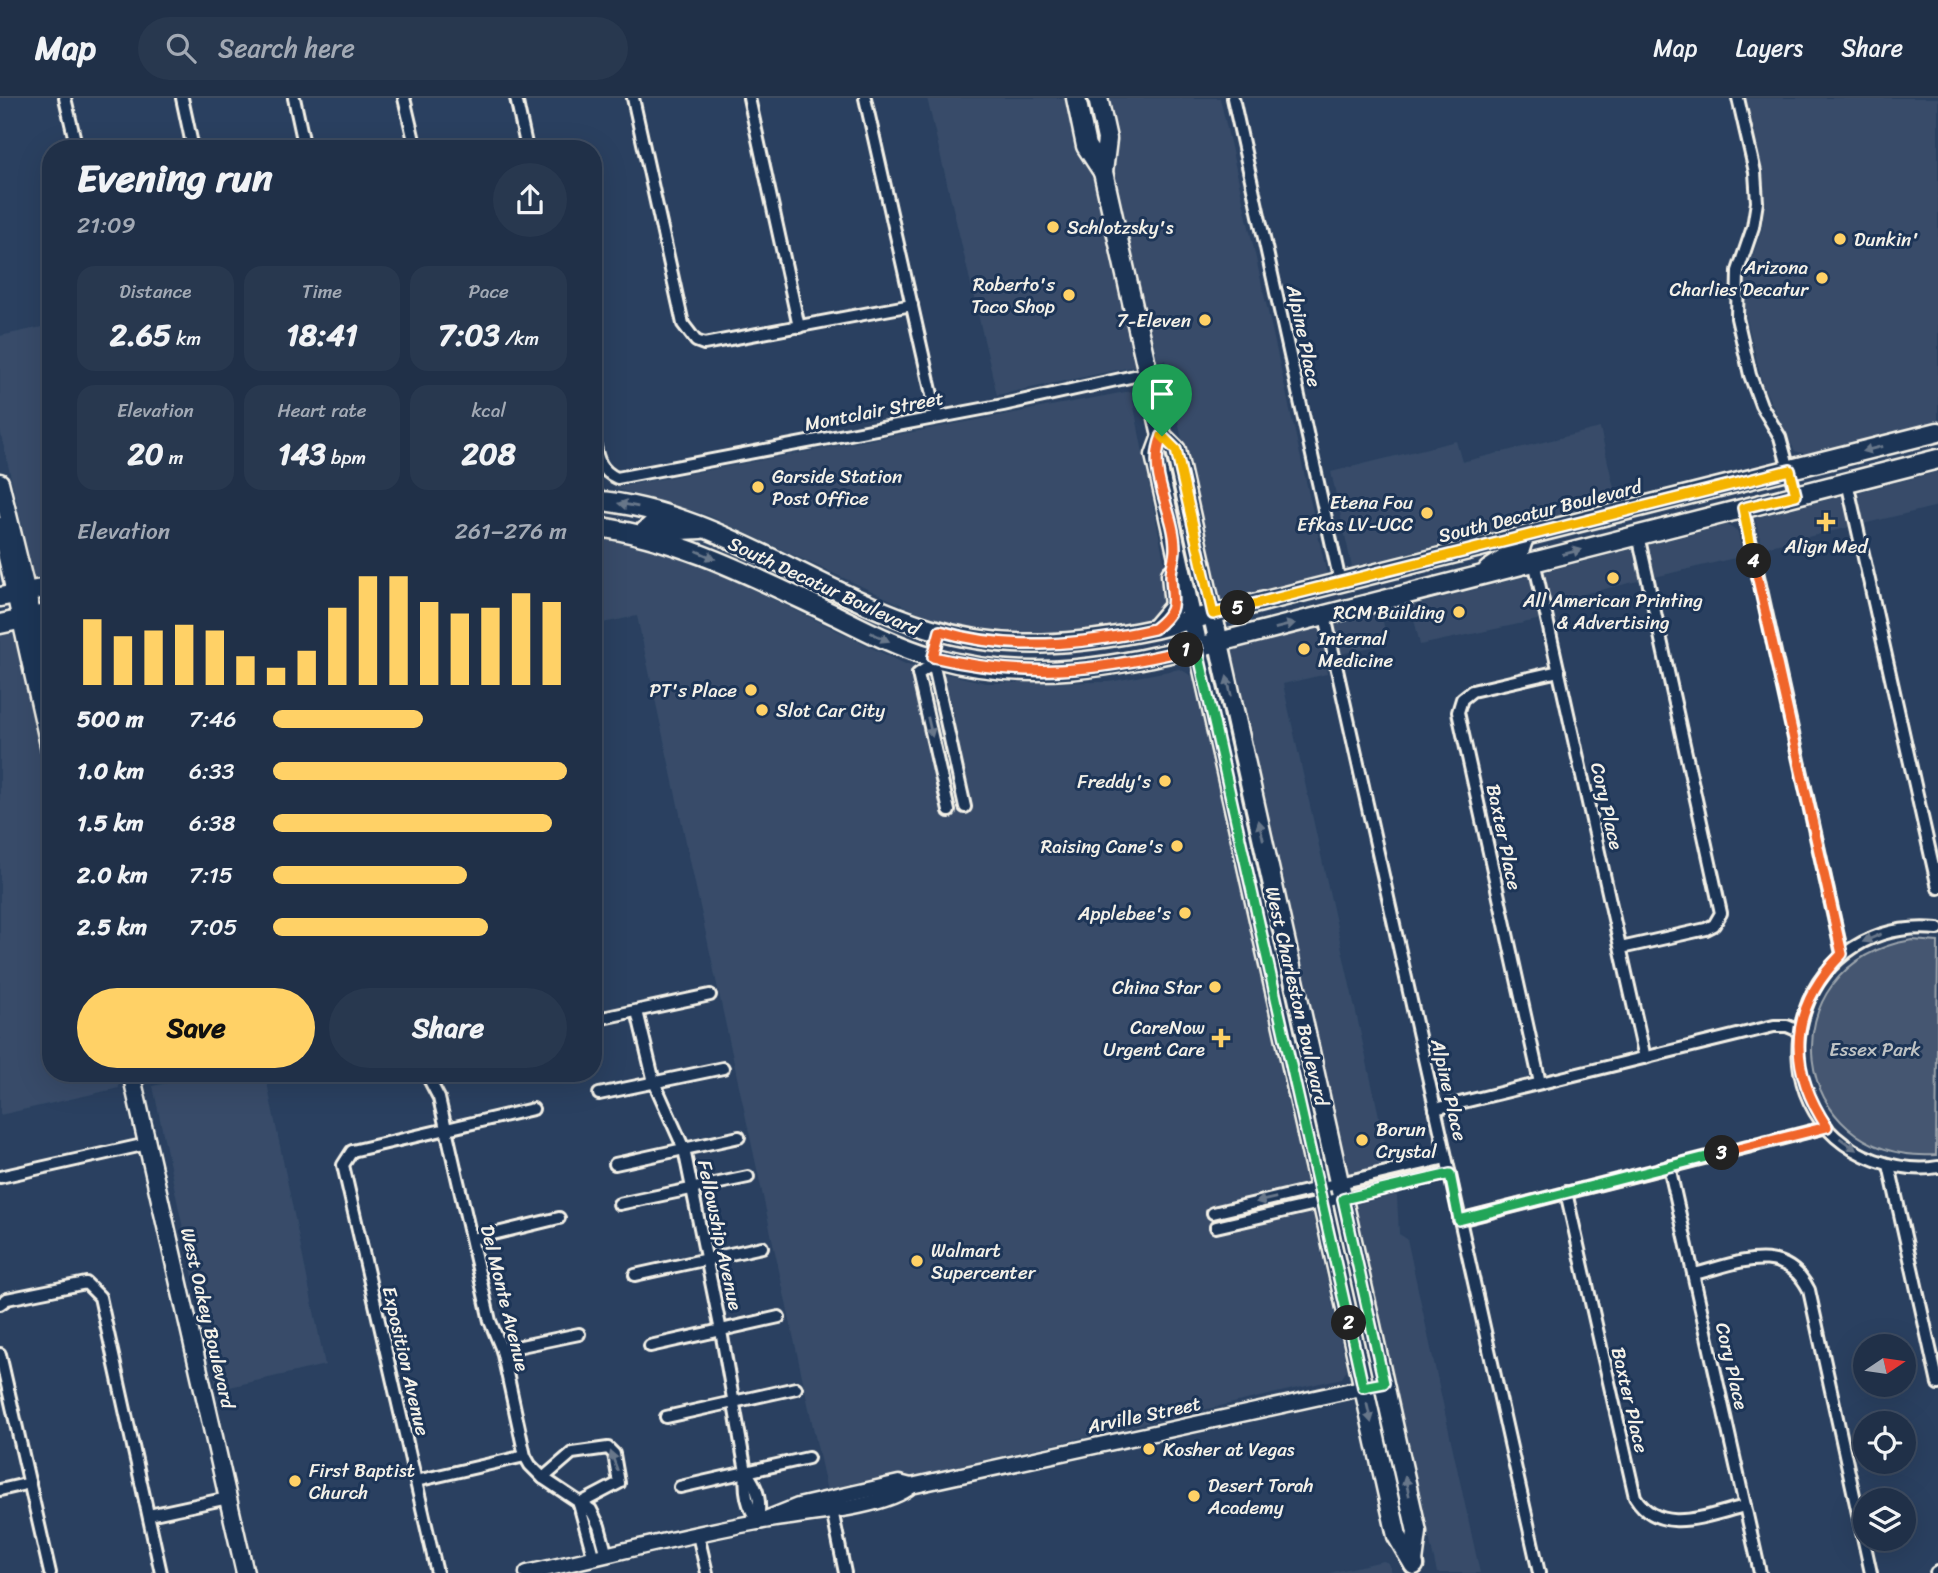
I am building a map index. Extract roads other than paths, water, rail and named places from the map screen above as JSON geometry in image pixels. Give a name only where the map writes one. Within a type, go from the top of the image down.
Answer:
[{"type":"main road","name":"West Charleston Boulevard","points":[[1076,98],[1086,146],[1103,172]]},
{"type":"main road","name":"West Charleston Boulevard","points":[[1098,98],[1107,139],[1103,172],[1162,436],[1176,450],[1303,1016],[1363,1387],[1397,1536],[1414,1568]]},
{"type":"main road","name":"South Decatur Boulevard","points":[[602,502],[663,512],[711,529],[897,617],[940,631],[987,641],[1044,645],[1104,639],[1154,629],[1938,432]]},
{"type":"main road","name":"West Charleston Boulevard","points":[[1162,436],[1155,455],[1197,647],[1261,926],[1384,1383],[1417,1532],[1414,1568]]},
{"type":"main road","name":"South Decatur Boulevard","points":[[602,527],[642,534],[698,552],[931,661],[996,669],[1061,672],[1099,669],[1219,642],[1938,459]]},
{"type":"main road","points":[[0,482],[14,594]]},
{"type":"main road","points":[[642,534],[654,523],[681,530],[711,529]]},
{"type":"main road","points":[[0,526],[14,594],[35,616],[42,649]]},
{"type":"main road","points":[[1534,561],[1531,549],[1546,544],[1555,529]]},
{"type":"main road","points":[[1482,575],[1505,556],[1520,549],[1524,537]]},
{"type":"main road","points":[[1154,629],[1170,615],[1174,606],[1171,574],[1175,548]]},
{"type":"main road","points":[[14,594],[42,589]]},
{"type":"main road","points":[[0,624],[35,616]]},
{"type":"main road","points":[[35,616],[42,676]]},
{"type":"main road","points":[[1241,841],[1266,897],[1277,904]]},
{"type":"main road","points":[[1261,926],[1272,935],[1303,1016]]},
{"type":"main road","name":"West Oakey Boulevard","points":[[134,1082],[245,1573]]},
{"type":"street","points":[[65,98],[75,140]]},
{"type":"street","points":[[181,98],[191,140]]},
{"type":"street","points":[[294,98],[303,140]]},
{"type":"street","points":[[404,98],[413,140]]},
{"type":"street","points":[[516,98],[525,140]]},
{"type":"street","points":[[633,98],[683,324],[696,341],[704,344],[912,305]]},
{"type":"street","points":[[749,98],[799,327]]},
{"type":"street","points":[[865,98],[937,417]]},
{"type":"street","name":"Alpine Place","points":[[1233,98],[1340,582]]},
{"type":"street","points":[[1738,98],[1755,172],[1757,202],[1753,227],[1738,271],[1737,318],[1758,398],[1780,437],[1796,495]]},
{"type":"street","name":"Montclair Street","points":[[602,467],[606,473],[617,478],[937,417],[1148,373]]},
{"type":"street","points":[[1847,482],[1938,888]]},
{"type":"street","points":[[1743,508],[1842,954]]},
{"type":"street","points":[[1622,948],[1706,929],[1719,920],[1721,904],[1638,535]]},
{"type":"street","name":"Cory Place","points":[[1534,561],[1646,1058]]},
{"type":"street","name":"Alpine Place","points":[[1325,616],[1539,1573]]},
{"type":"street","points":[[940,631],[931,661],[918,674],[949,811]]},
{"type":"street","points":[[931,661],[936,673],[965,807]]},
{"type":"street","name":"Baxter Place","points":[[1540,1083],[1458,712],[1462,699],[1472,691],[1559,671]]},
{"type":"street","points":[[1938,929],[1891,930],[1865,939],[1842,954],[1824,973],[1810,995],[1799,1031],[1802,1076],[1811,1103],[1827,1127],[1845,1144],[1866,1157],[1889,1165],[1911,1168],[1938,1167]]},
{"type":"street","points":[[602,1018],[710,995]]},
{"type":"street","name":"Fellowship Avenue","points":[[637,1011],[654,1082],[684,1149],[722,1331],[731,1402],[746,1472],[755,1484],[761,1506],[758,1522]]},
{"type":"street","points":[[1435,1109],[1774,1026],[1799,1031]]},
{"type":"street","points":[[599,1094],[723,1068]]},
{"type":"street","name":"Del Monte Avenue","points":[[431,1082],[439,1098],[490,1321],[502,1350],[525,1456],[544,1479],[591,1510],[595,1517],[600,1557]]},
{"type":"street","points":[[446,1127],[533,1109]]},
{"type":"street","name":"Exposition Avenue","points":[[437,1573],[343,1165],[346,1156],[352,1151],[446,1127]]},
{"type":"street","points":[[1459,1220],[1827,1127]]},
{"type":"street","points":[[615,1164],[739,1137]]},
{"type":"street","points":[[0,1177],[147,1144]]},
{"type":"street","points":[[1216,1227],[1446,1158]]},
{"type":"street","points":[[1889,1165],[1938,1384]]},
{"type":"street","name":"Cory Place","points":[[1670,1166],[1760,1573]]},
{"type":"street","points":[[1213,1213],[1450,1174]]},
{"type":"street","points":[[619,1204],[748,1177]]},
{"type":"street","name":"Baxter Place","points":[[1566,1192],[1635,1497],[1655,1518],[1672,1521],[1745,1506]]},
{"type":"street","points":[[472,1239],[559,1218]]},
{"type":"street","points":[[635,1275],[762,1247]]},
{"type":"street","points":[[1694,1274],[1768,1258],[1788,1266],[1809,1290],[1871,1573]]},
{"type":"street","points":[[0,1304],[7,1299],[86,1283],[100,1297],[161,1573]]},
{"type":"street","points":[[650,1346],[779,1317]]},
{"type":"street","points":[[502,1350],[579,1334]]},
{"type":"street","points":[[0,1354],[50,1573]]},
{"type":"street","name":"Arville Street","points":[[527,1573],[877,1494],[899,1483],[911,1486],[1384,1383]]},
{"type":"street","points":[[666,1417],[796,1388]]},
{"type":"street","points":[[544,1479],[572,1453],[608,1448],[614,1454],[618,1483],[579,1504]]},
{"type":"street","points":[[416,1481],[525,1456]]},
{"type":"street","points":[[680,1487],[808,1458]]},
{"type":"street","points":[[0,1490],[30,1483]]},
{"type":"street","points":[[149,1515],[228,1498]]},
{"type":"street","points":[[825,1506],[845,1573]]},
{"type":"street","points":[[698,1535],[707,1573]]},
{"type":"place","name":"Schlotzsky's","points":[[1053,227]]},
{"type":"place","name":"Dunkin'","points":[[1840,239]]},
{"type":"place","name":"Arizona Charlies Decatur","points":[[1822,278]]},
{"type":"place","name":"Roberto's Taco Shop","points":[[1069,295]]},
{"type":"place","name":"7-Eleven","points":[[1205,320]]},
{"type":"place","name":"Garside Station Post Office","points":[[758,487]]},
{"type":"place","name":"Etena Fou Efkas LV-UCC","points":[[1427,513]]},
{"type":"place","name":"Align Med","points":[[1826,522]]},
{"type":"place","name":"All American Printing & Advertising","points":[[1613,578]]},
{"type":"place","name":"RCM Building","points":[[1459,612]]},
{"type":"place","name":"Internal Medicine","points":[[1304,649]]},
{"type":"place","name":"PT's Place","points":[[751,690]]},
{"type":"place","name":"Slot Car City","points":[[762,710]]},
{"type":"place","name":"Freddy's","points":[[1165,781]]},
{"type":"place","name":"Raising Cane's","points":[[1177,846]]},
{"type":"place","name":"Applebee's","points":[[1185,913]]},
{"type":"place","name":"China Star","points":[[1215,987]]},
{"type":"place","name":"CareNow Urgent Care","points":[[1221,1038]]},
{"type":"place","name":"Borun Crystal","points":[[1362,1140]]},
{"type":"place","name":"Walmart Supercenter","points":[[917,1261]]},
{"type":"place","name":"Kosher at Vegas","points":[[1149,1449]]},
{"type":"place","name":"First Baptist Church","points":[[295,1481]]},
{"type":"place","name":"Desert Torah Academy","points":[[1194,1496]]},
{"type":"park label","name":"Essex Park","points":[[1875,1049]]}]
